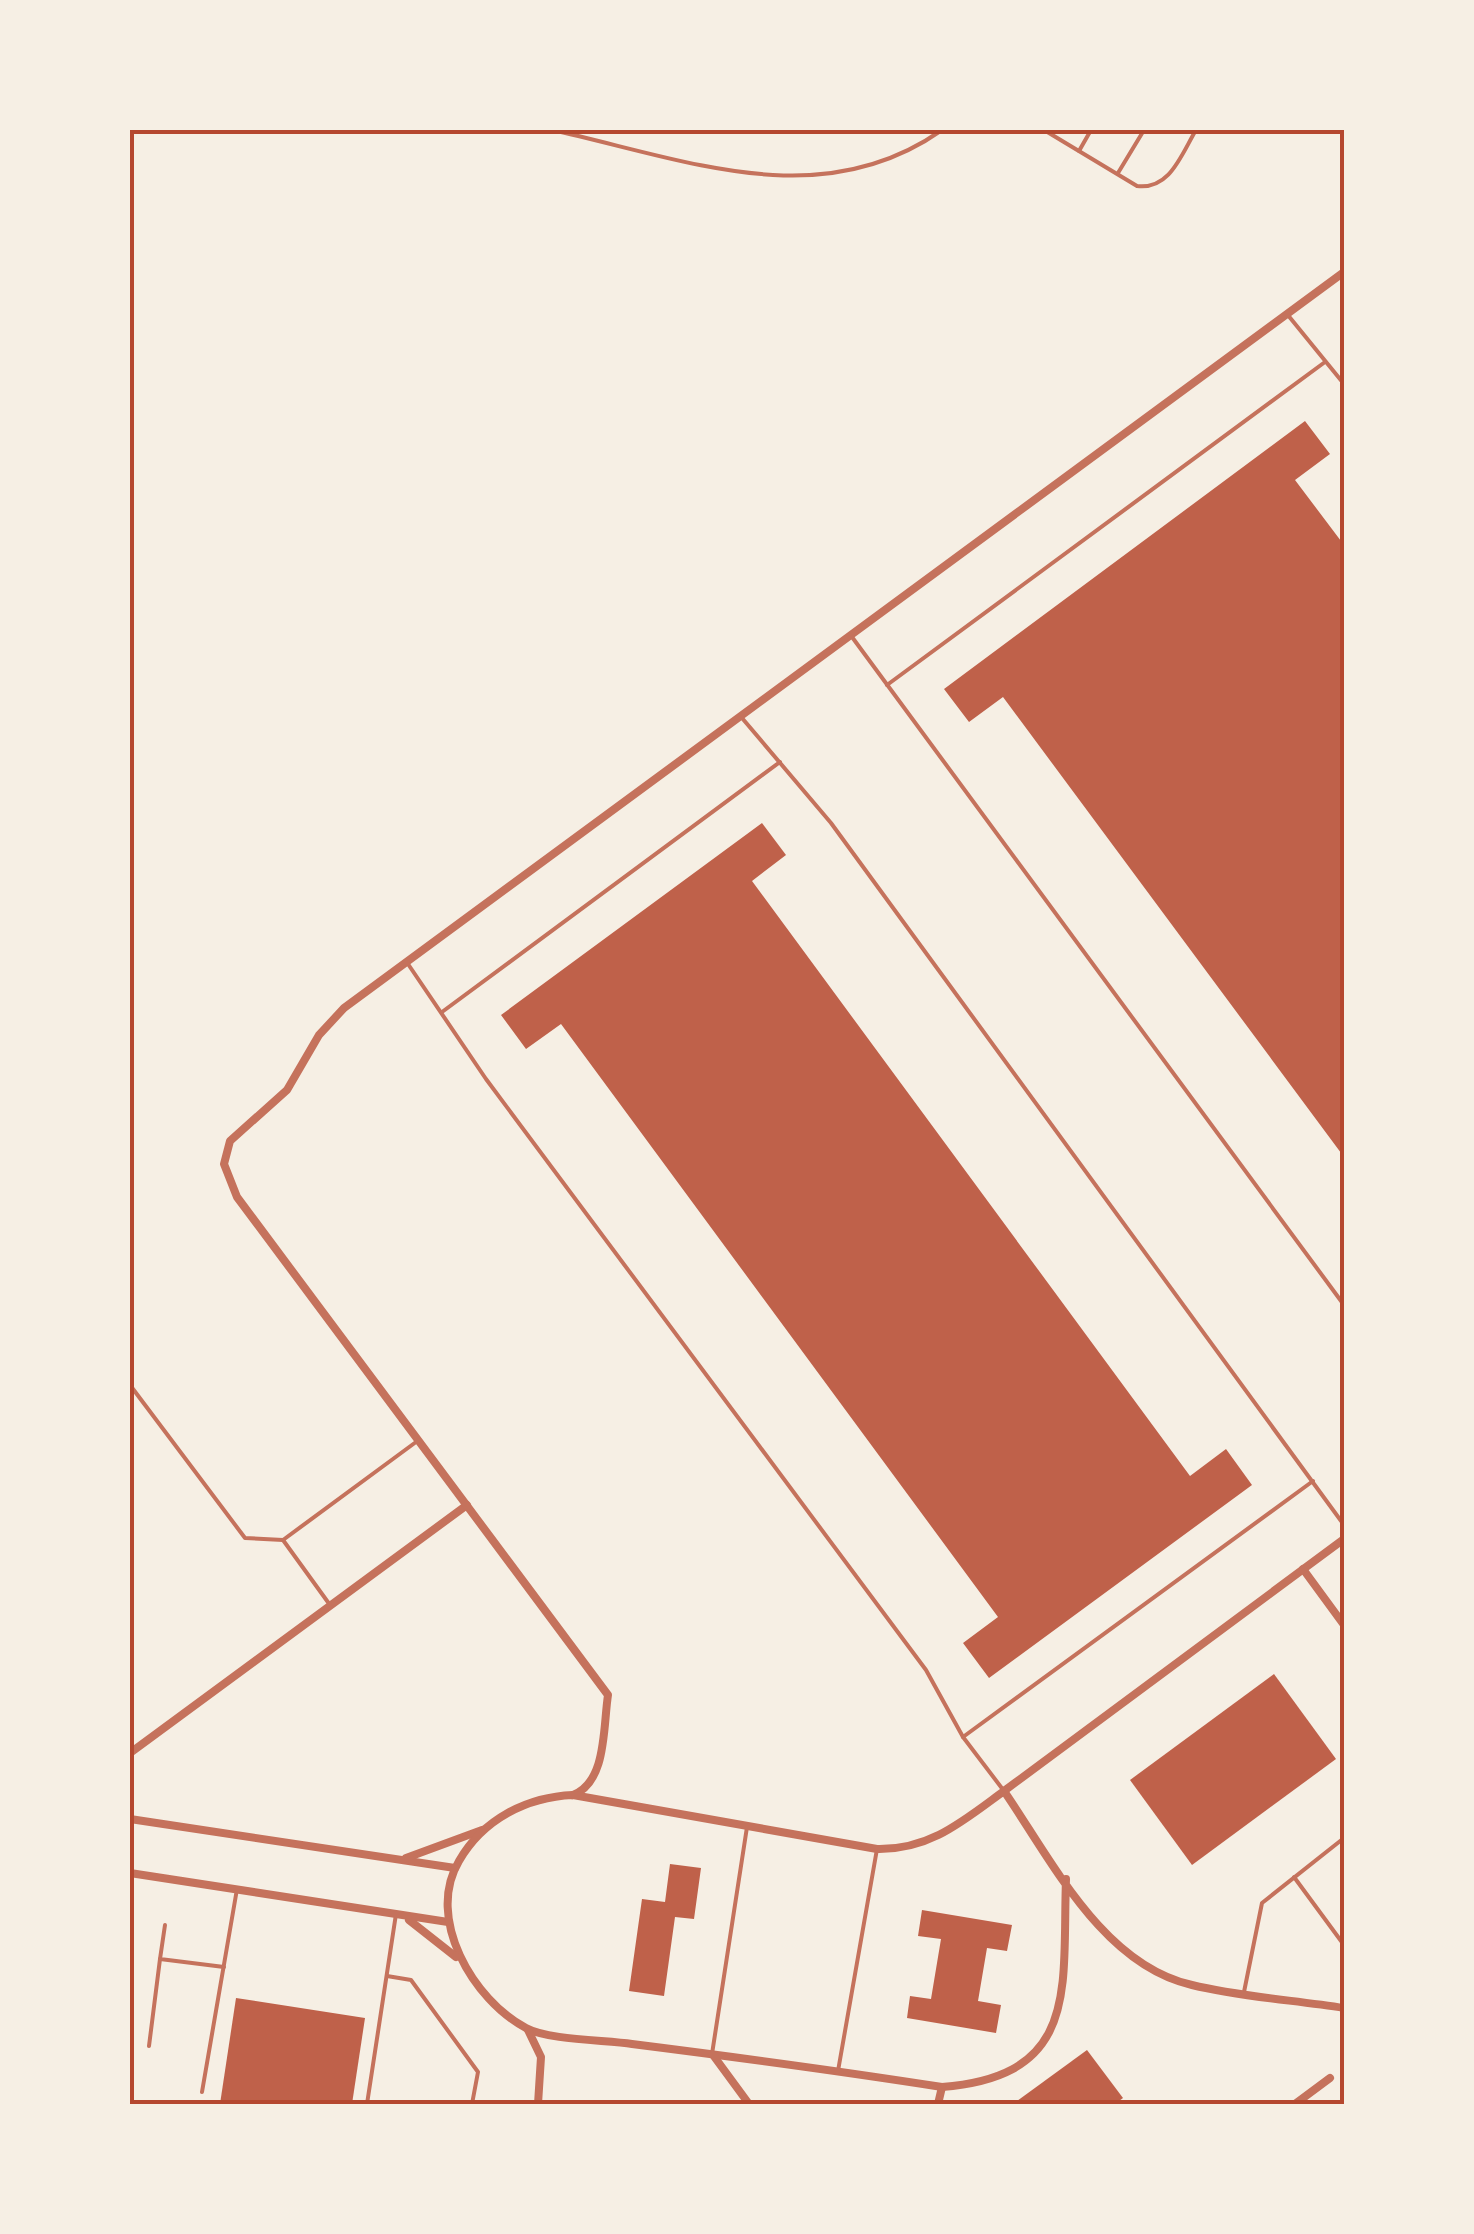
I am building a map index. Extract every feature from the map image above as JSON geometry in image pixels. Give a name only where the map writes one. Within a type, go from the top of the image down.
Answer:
[{"type":"street","points":[[400,1860],[486,1828],[533,1801],[587,1789],[596,1776],[608,1696],[237,1197],[224,1164],[230,1141],[288,1090],[328,1023],[1344,272]]},
{"type":"street","points":[[130,1753],[467,1506]]},
{"type":"street","points":[[573,1795],[877,1849],[923,1844],[1004,1791],[1344,1538]]},
{"type":"street","points":[[1302,1569],[1344,1625]]},
{"type":"street","points":[[1004,1791],[1111,1938],[1152,1970],[1190,1985],[1344,2008]]},
{"type":"street","points":[[130,1819],[455,1868]]},
{"type":"street","points":[[463,1964],[448,1922],[455,1868],[486,1828]]},
{"type":"street","points":[[130,1874],[448,1922]]},
{"type":"street","points":[[528,2030],[942,2088],[988,2080],[1011,2071],[1050,2040],[1062,1996],[1066,1879]]},
{"type":"street","points":[[396,1914],[417,1924],[463,1964],[488,1998],[528,2030],[541,2057],[538,2104]]},
{"type":"street","points":[[712,2054],[749,2104]]},
{"type":"street","points":[[1295,2104],[1330,2078]]},
{"type":"street","points":[[938,2104],[942,2088]]},
{"type":"lane","points":[[552,130],[752,174],[826,177],[875,167],[942,130]]},
{"type":"lane","points":[[1044,130],[1137,186],[1152,188],[1165,180],[1196,130]]},
{"type":"lane","points":[[1078,151],[1091,130]]},
{"type":"lane","points":[[1117,174],[1144,130]]},
{"type":"lane","points":[[1287,314],[1344,384]]},
{"type":"lane","points":[[887,685],[1325,362]]},
{"type":"lane","points":[[850,635],[1344,1305]]},
{"type":"lane","points":[[742,718],[831,823],[1344,1525]]},
{"type":"lane","points":[[441,1013],[780,762]]},
{"type":"lane","points":[[407,963],[926,1670],[962,1737],[1004,1791]]},
{"type":"lane","points":[[132,1389],[245,1538],[283,1540],[419,1440]]},
{"type":"lane","points":[[962,1737],[1313,1481]]},
{"type":"lane","points":[[283,1540],[330,1605]]},
{"type":"lane","points":[[712,2054],[747,1827]]},
{"type":"lane","points":[[1244,1993],[1262,1903],[1344,1838]]},
{"type":"lane","points":[[838,2071],[877,1849]]},
{"type":"lane","points":[[1293,1876],[1344,1946]]},
{"type":"lane","points":[[202,2092],[237,1889]]},
{"type":"lane","points":[[367,2104],[396,1914]]},
{"type":"lane","points":[[149,2046],[165,1925]]},
{"type":"lane","points":[[160,1959],[224,1967]]},
{"type":"lane","points":[[387,1976],[411,1980],[478,2072],[472,2104]]},
{"type":"building","points":[[1305,421],[1330,454],[1295,480],[1344,545],[1344,1157],[1003,697],[969,722],[944,689]]},
{"type":"building","points":[[762,823],[786,855],[752,881],[1190,1476],[1226,1449],[1252,1485],[989,1678],[963,1643],[998,1617],[561,1024],[526,1049],[501,1015]]},
{"type":"building","points":[[1274,1674],[1336,1759],[1192,1865],[1130,1780]]},
{"type":"building","points":[[670,1864],[701,1868],[694,1919],[675,1917],[664,1996],[629,1991],[642,1899],[665,1902]]},
{"type":"building","points":[[922,1910],[1012,1925],[1007,1951],[987,1948],[978,2001],[1001,2005],[996,2033],[907,2018],[910,1996],[931,1999],[941,1939],[918,1936]]},
{"type":"building","points":[[236,1998],[365,2018],[352,2104],[220,2104]]},
{"type":"building","points":[[1087,2050],[1123,2098],[1115,2104],[1013,2104]]}]
